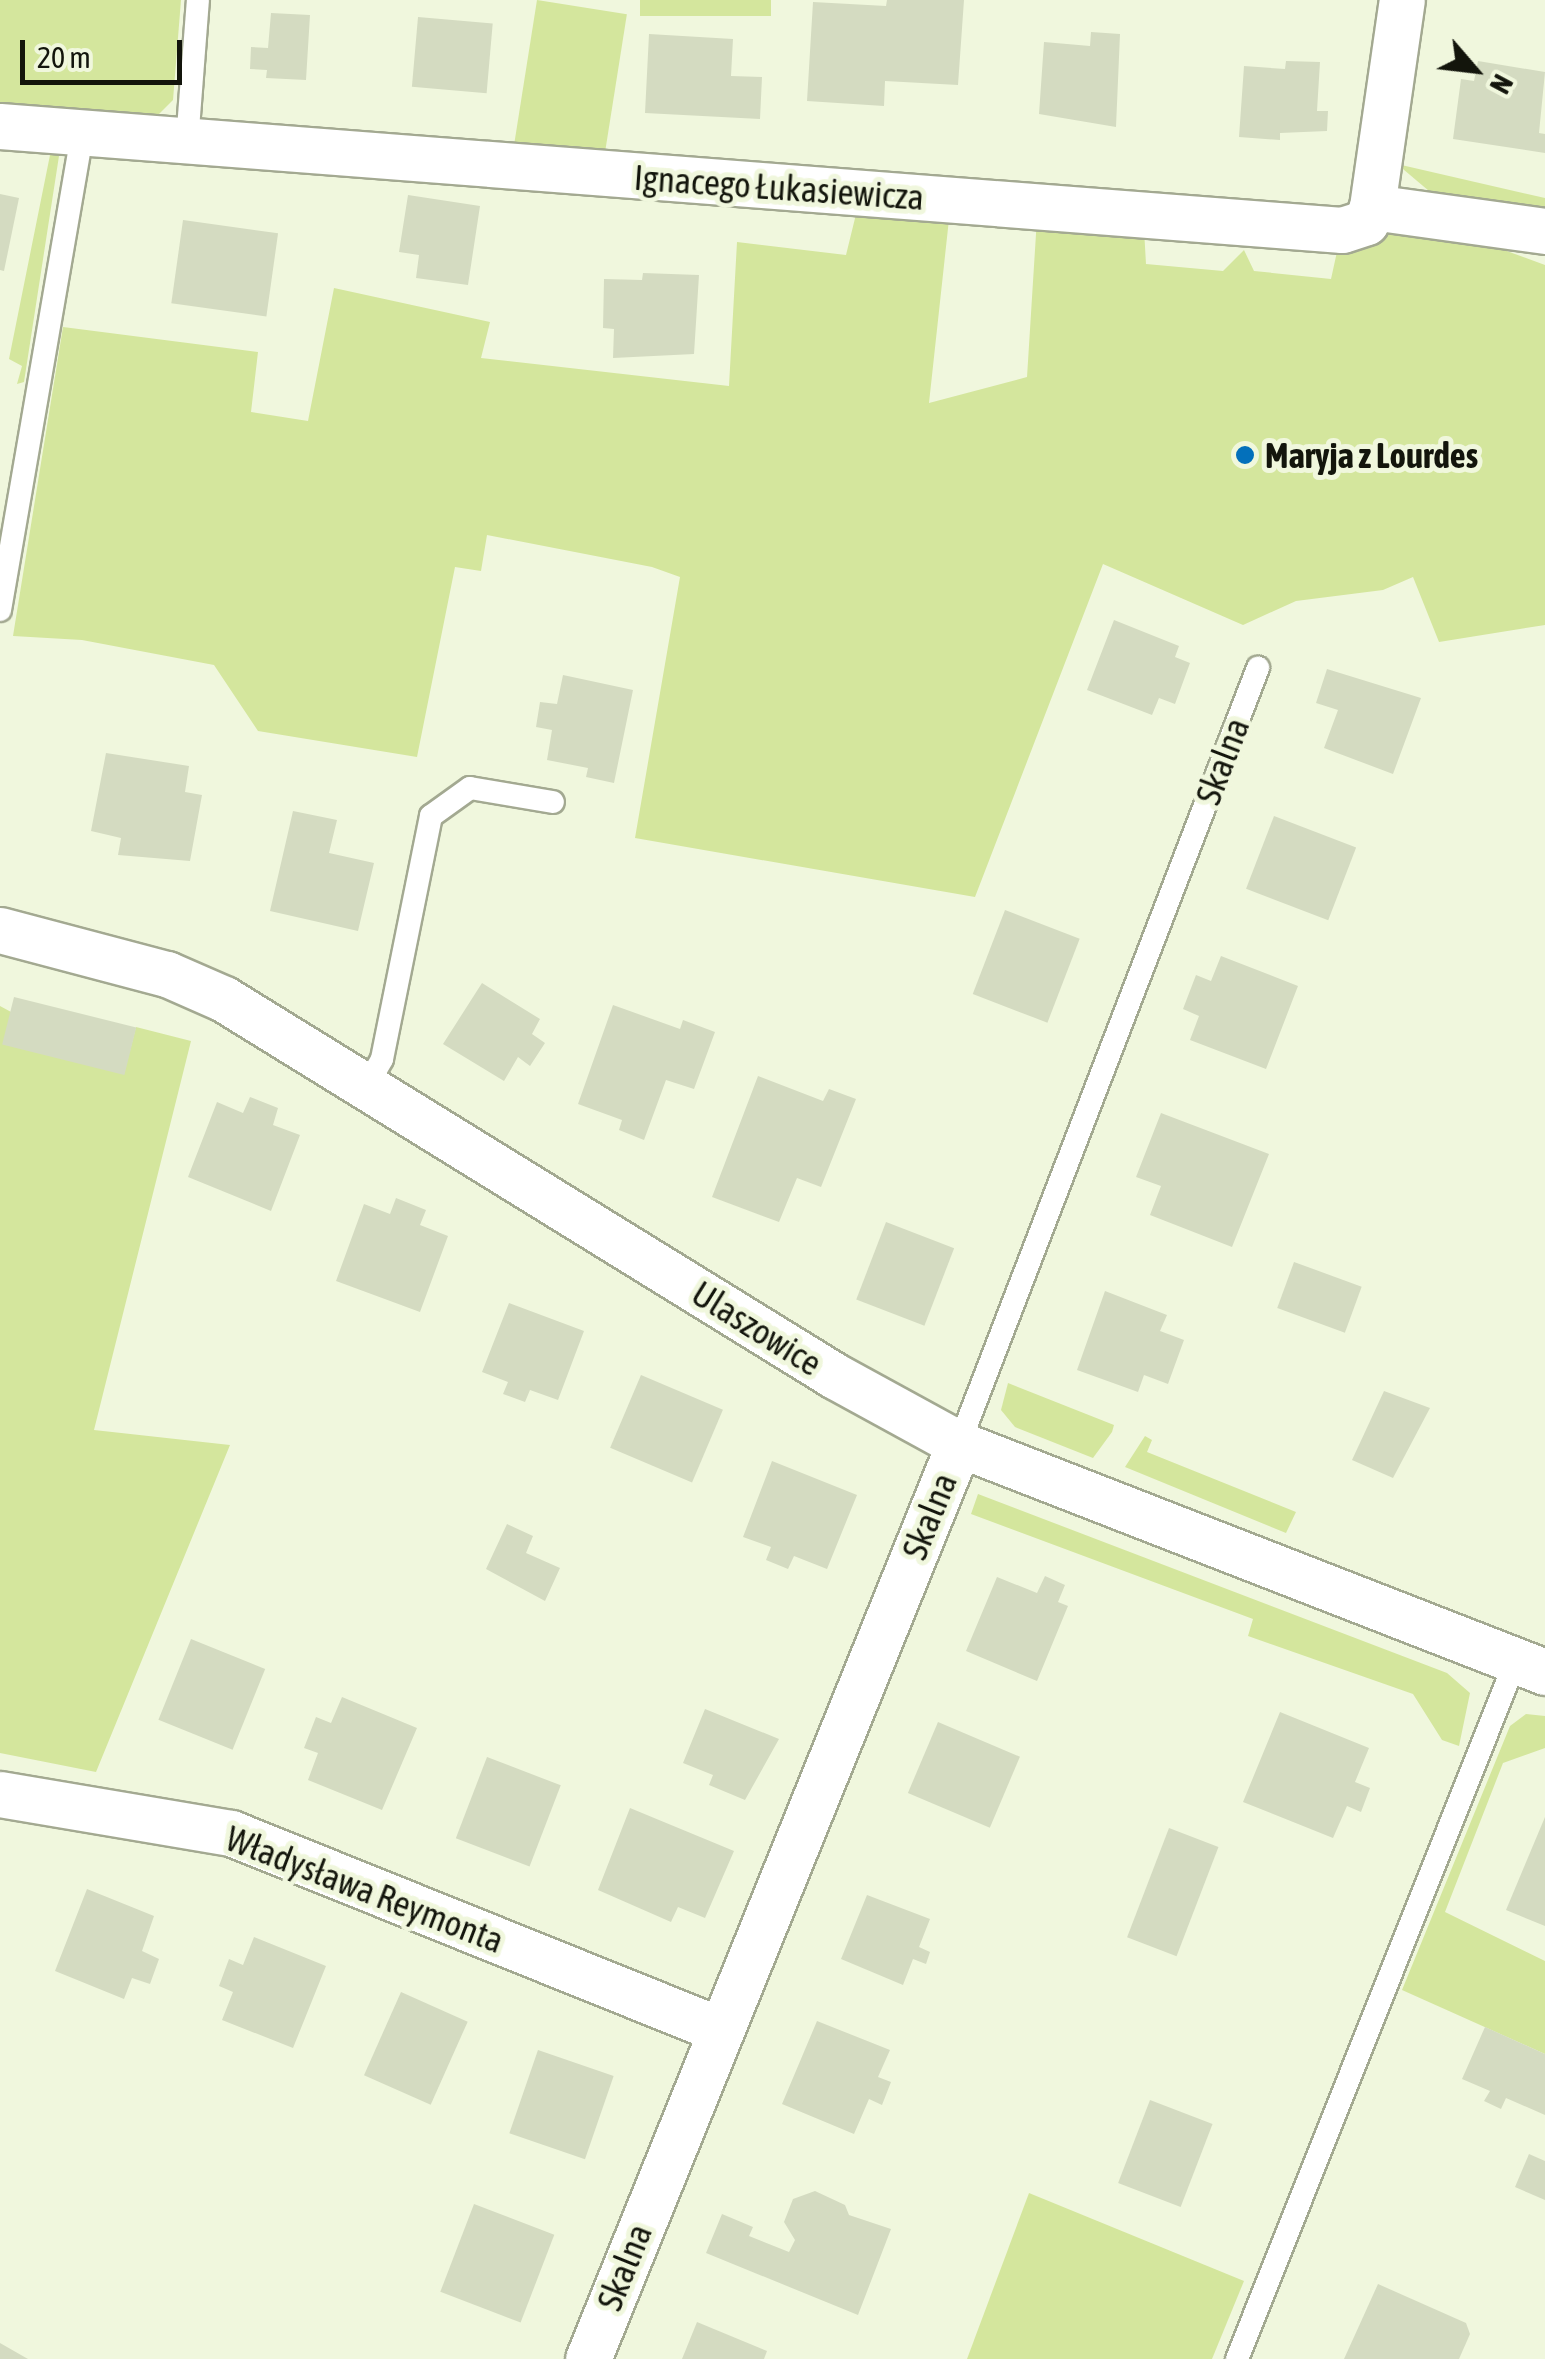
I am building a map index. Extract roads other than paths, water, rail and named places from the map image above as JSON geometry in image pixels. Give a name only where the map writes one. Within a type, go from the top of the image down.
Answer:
[{"type":"street","points":[[1402,0],[1372,207],[1501,228],[1545,231]]},
{"type":"street","name":"Ignacego Łukasiewicza","points":[[0,126],[1342,230],[1366,222],[1372,207]]},
{"type":"street","points":[[1501,228],[1545,247]]},
{"type":"street","name":"Ulaszowice","points":[[14,940],[210,992],[834,1376],[959,1444],[1536,1664]]},
{"type":"street","name":"Skalna","points":[[588,2359],[718,2029],[959,1444]]},
{"type":"street","name":"Władysława Reymonta","points":[[0,1794],[231,1834],[718,2029]]},
{"type":"lane","points":[[188,142],[198,0]]},
{"type":"lane","points":[[0,610],[82,134]]},
{"type":"lane","name":"Skalna","points":[[959,1444],[1258,668]]},
{"type":"lane","points":[[366,1086],[382,1059],[432,816],[470,788],[552,802]]},
{"type":"lane","points":[[1237,2359],[1536,1664]]},
{"type":"place","name":"Maryja z Lourdes","points":[[1245,455]]}]
